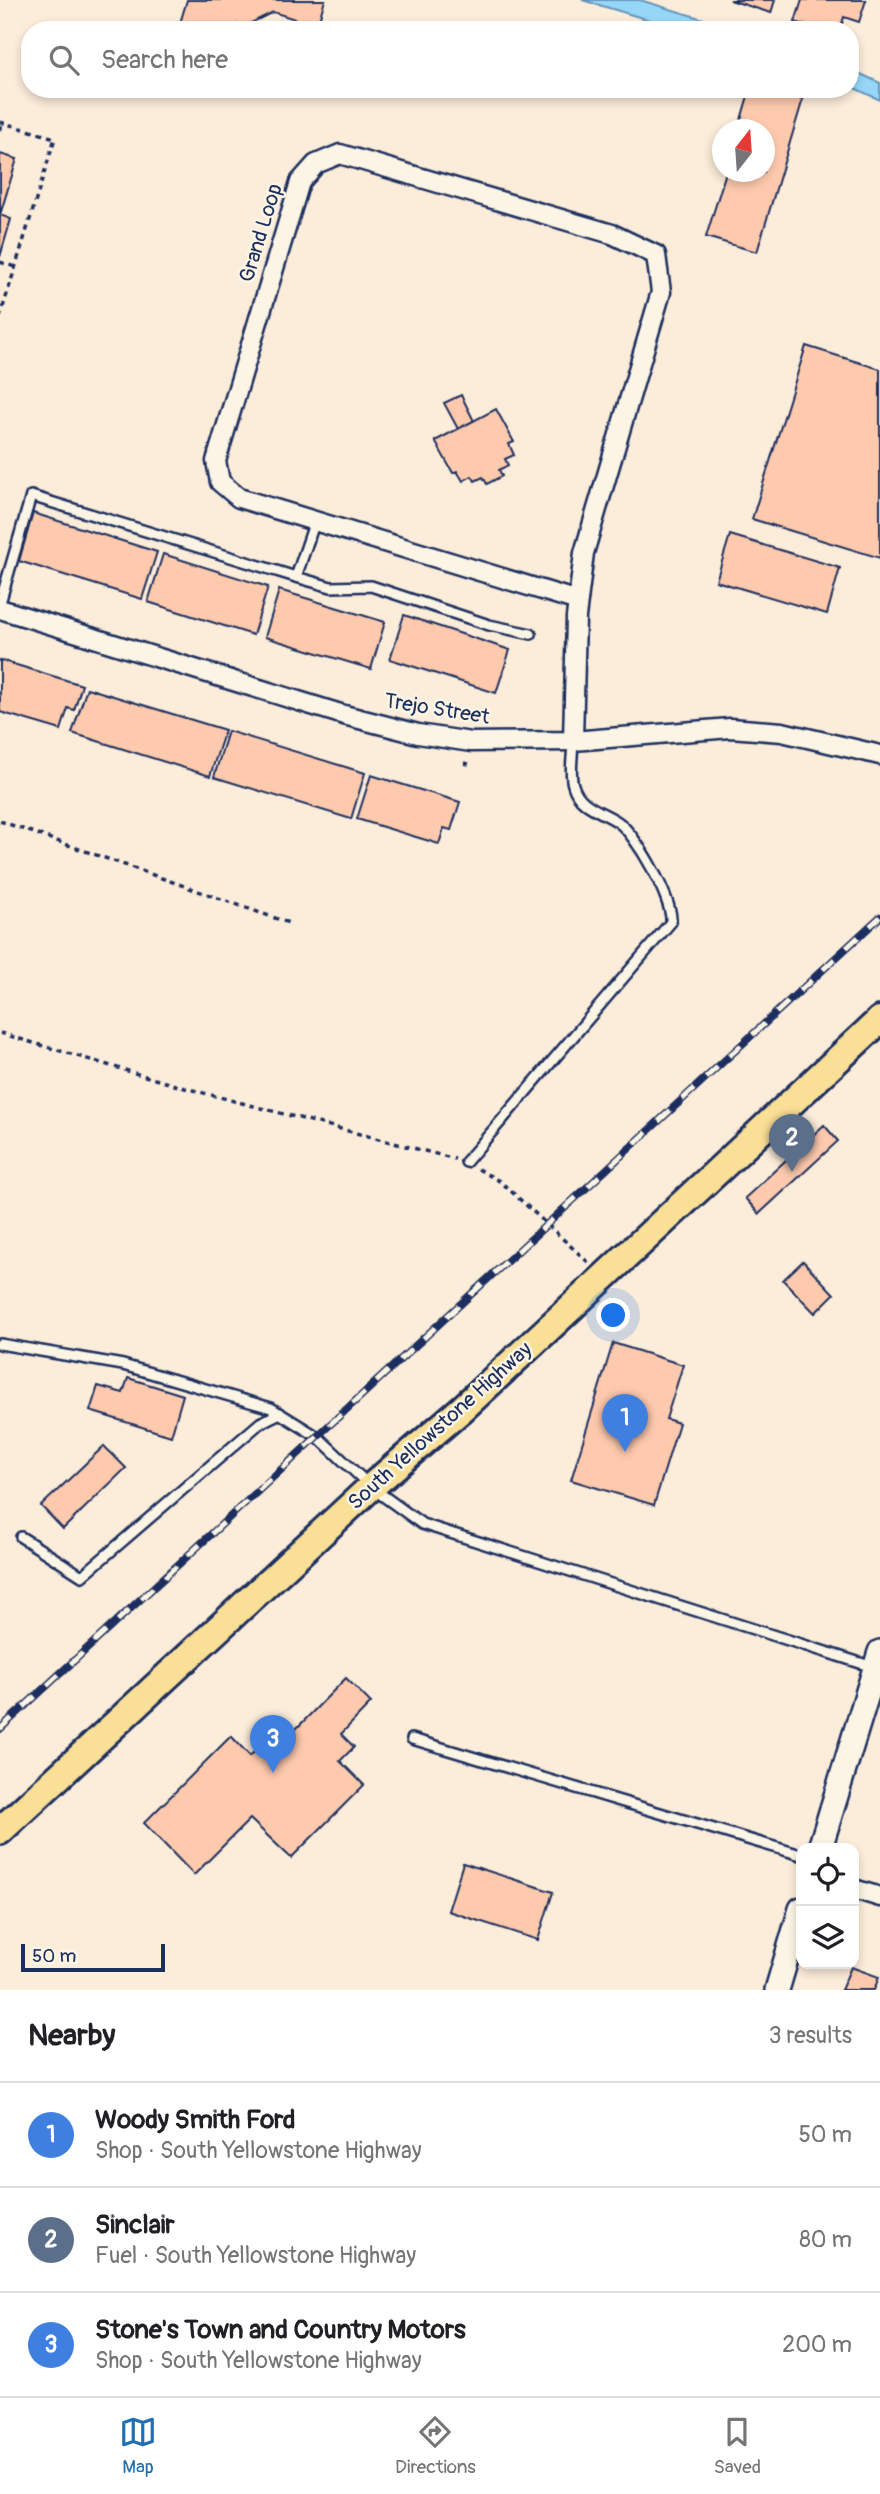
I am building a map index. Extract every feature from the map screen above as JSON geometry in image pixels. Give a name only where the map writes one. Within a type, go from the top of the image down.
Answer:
[{"type":"main road","name":"South Yellowstone Highway","points":[[0,1831],[371,1487],[464,1408],[880,1020]]},
{"type":"street","name":"Grand Loop","points":[[573,741],[578,601],[584,553],[661,292],[656,255],[612,233],[340,154],[316,164],[300,182],[216,461],[220,482],[239,498],[578,601]]},
{"type":"street","name":"Trejo Street","points":[[0,609],[344,715],[418,734],[471,742],[573,741],[730,728],[782,732],[880,755]]},
{"type":"street","points":[[822,1843],[878,1660]]},
{"type":"street","points":[[859,1891],[880,1897]]},
{"type":"street","points":[[777,1990],[796,1926]]},
{"type":"lane","points":[[0,603],[31,496],[296,578],[331,587],[371,586],[489,625],[531,634]]},
{"type":"lane","points":[[296,578],[315,521]]},
{"type":"lane","points":[[466,1162],[671,922],[665,895],[637,844],[621,823],[587,806],[572,784],[573,741]]},
{"type":"lane","points":[[0,1344],[123,1365],[225,1393],[280,1413],[318,1437],[371,1487],[422,1524],[878,1660]]},
{"type":"lane","points":[[21,1537],[82,1576],[260,1423],[280,1413]]},
{"type":"lane","points":[[412,1738],[796,1854]]},
{"type":"path","points":[[0,130],[1,122],[55,138],[0,317]]},
{"type":"path","points":[[0,262],[16,267]]},
{"type":"path","points":[[0,821],[289,923]]},
{"type":"path","points":[[0,1033],[185,1088],[466,1162],[501,1182],[604,1276]]},
{"type":"water","points":[[582,0],[640,0],[710,21],[653,21]]},
{"type":"water","points":[[859,73],[880,83],[880,100],[859,90]]},
{"type":"building","points":[[187,0],[325,0],[319,21],[301,21],[273,12],[255,21],[181,21]]},
{"type":"building","points":[[730,0],[775,0],[771,13]]},
{"type":"building","points":[[802,0],[866,0],[859,22],[844,17],[843,21],[795,21]]},
{"type":"building","points":[[747,98],[803,99],[757,252],[706,237],[723,182],[775,182],[775,119],[741,119]]},
{"type":"building","points":[[0,154],[17,159],[0,215]]},
{"type":"building","points":[[0,215],[11,219],[0,257]]},
{"type":"building","points":[[806,346],[880,369],[880,558],[752,519]]},
{"type":"building","points":[[461,395],[474,421],[458,429],[444,403]]},
{"type":"building","points":[[496,409],[514,442],[509,444],[514,455],[505,459],[508,465],[499,470],[502,476],[487,484],[483,477],[475,481],[472,476],[463,481],[457,471],[453,473],[435,441]]},
{"type":"building","points":[[33,513],[157,552],[142,599],[19,561]]},
{"type":"building","points":[[730,535],[840,568],[827,614],[716,581]]},
{"type":"building","points":[[163,554],[268,587],[253,635],[148,602]]},
{"type":"building","points":[[279,590],[385,622],[371,669],[265,637]]},
{"type":"building","points":[[404,615],[510,650],[496,693],[390,659]]},
{"type":"building","points":[[0,660],[82,685],[74,710],[68,708],[61,730],[0,712]]},
{"type":"building","points":[[87,688],[225,730],[210,776],[72,733]]},
{"type":"building","points":[[228,731],[365,773],[351,819],[214,777]]},
{"type":"building","points":[[371,775],[460,802],[451,830],[444,828],[439,844],[357,819]]},
{"type":"building","points":[[824,1125],[838,1141],[759,1214],[745,1198]]},
{"type":"building","points":[[803,1261],[834,1294],[815,1313],[783,1280]]},
{"type":"building","points":[[613,1343],[683,1365],[666,1419],[679,1423],[654,1505],[571,1480]]},
{"type":"building","points":[[128,1378],[183,1395],[171,1436],[90,1411],[98,1386],[123,1393]]},
{"type":"building","points":[[104,1446],[126,1468],[63,1529],[41,1506]]},
{"type":"building","points":[[346,1678],[371,1703],[341,1734],[354,1747],[340,1761],[364,1785],[291,1858],[250,1819],[194,1875],[144,1823],[231,1736],[250,1756],[280,1726],[290,1735]]},
{"type":"building","points":[[463,1863],[553,1892],[538,1940],[448,1911]]},
{"type":"building","points":[[850,1969],[879,1977],[874,1990],[841,1990]]},
{"type":"railway","points":[[0,1729],[880,917]]},
{"type":"place","name":"Sinclair","points":[[792,1172]]},
{"type":"place","name":"Woody Smith Ford","points":[[625,1452]]},
{"type":"place","name":"Stone's Town and Country Motors","points":[[273,1773]]}]
